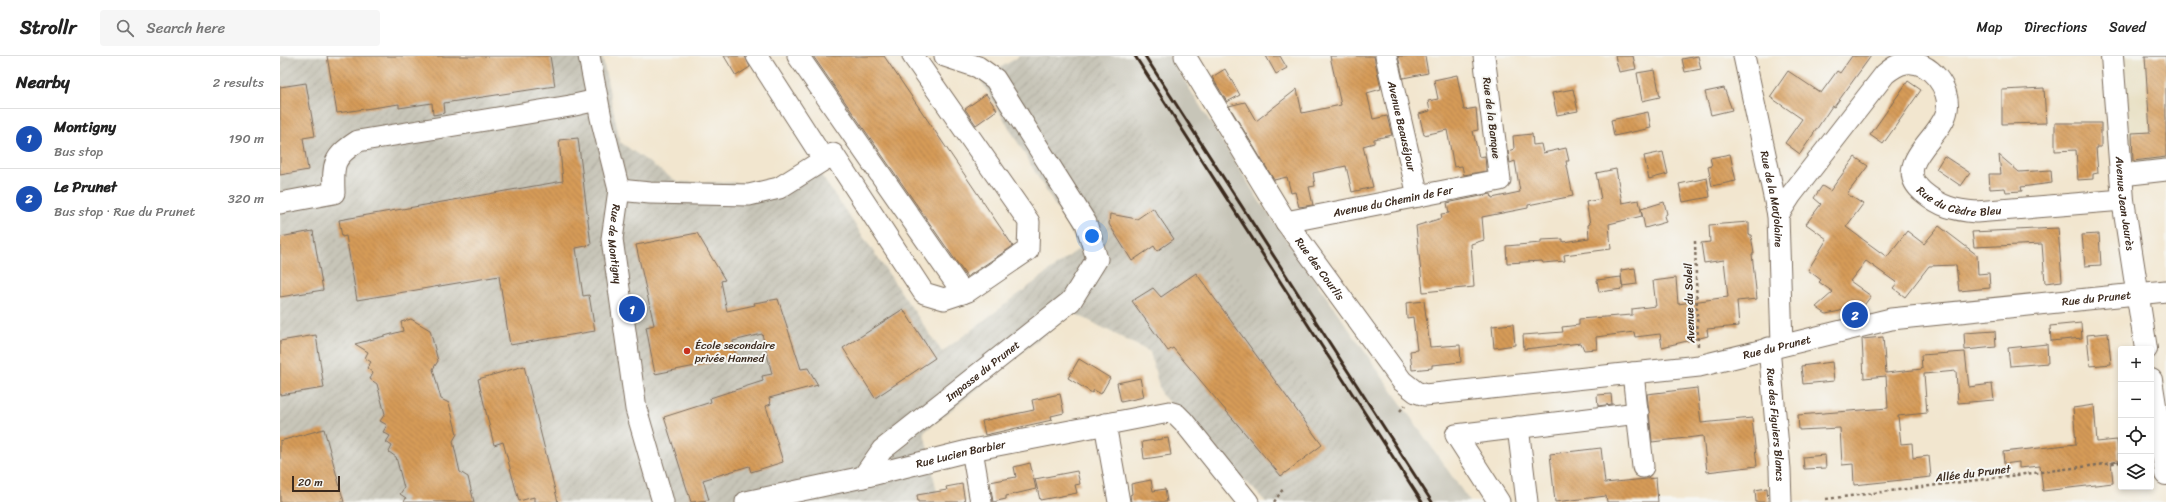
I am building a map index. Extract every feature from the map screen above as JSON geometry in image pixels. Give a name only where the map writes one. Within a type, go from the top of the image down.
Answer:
[{"type":"main road","name":"Avenue Jean Jaurès","points":[[2112,56],[2124,200],[2146,346]]},
{"type":"main road","points":[[2151,382],[2166,474]]},
{"type":"street","name":"Rue de Montigny","points":[[589,56],[597,100],[619,190],[612,239],[636,409],[663,502]]},
{"type":"street","points":[[757,56],[824,160]]},
{"type":"street","points":[[798,56],[963,293]]},
{"type":"street","points":[[619,190],[650,193],[749,195],[779,188],[833,154],[924,293],[944,299],[963,293],[1028,250],[1029,222],[913,56]]},
{"type":"street","name":"Impasse du Prunet","points":[[863,477],[882,450],[1070,301],[1097,259],[1086,224],[995,80],[978,68],[945,56]]},
{"type":"street","name":"Rue des Courlis","points":[[1184,56],[1286,222],[1402,381],[1416,392]]},
{"type":"street","name":"Avenue Beauséjour","points":[[1386,56],[1418,196]]},
{"type":"street","name":"Rue de la Banque","points":[[1484,56],[1500,180]]},
{"type":"street","name":"Rue de la Marjolaine","points":[[1744,56],[1778,215],[1776,347]]},
{"type":"street","name":"Rue du Cèdre Bleu","points":[[1778,215],[1796,189],[1885,74],[1895,66],[1906,63],[1924,67],[1934,75],[1942,85],[1947,98],[1947,111],[1916,158],[1913,173],[1915,185],[1932,199],[1955,210],[1976,212],[2124,200]]},
{"type":"street","points":[[280,202],[334,193],[333,172],[340,153],[358,141],[570,106],[597,100]]},
{"type":"street","points":[[2122,175],[2166,170]]},
{"type":"street","name":"Avenue du Chemin de Fer","points":[[1286,222],[1500,180]]},
{"type":"street","name":"Rue du Prunet","points":[[1416,392],[1425,395],[1436,394],[1699,366],[1891,319],[2166,291]]},
{"type":"street","name":"Rue des Figuiers Blancs","points":[[1776,347],[1781,502]]},
{"type":"street","points":[[1633,373],[1643,467]]},
{"type":"street","name":"Rue Lucien Barbier","points":[[746,502],[863,477],[972,450],[1169,412],[1176,414],[1183,421],[1248,502]]},
{"type":"street","points":[[1499,502],[1456,434],[1638,413]]},
{"type":"street","points":[[1105,424],[1119,502]]},
{"type":"street","points":[[1518,427],[1527,502]]},
{"type":"street","points":[[972,450],[981,502]]},
{"type":"path","name":"Avenue du Soleil","points":[[1695,241],[1699,366]]},
{"type":"path","name":"Allée du Prunet","points":[[1826,499],[2118,462]]},
{"type":"path","points":[[1274,502],[1283,489]]},
{"type":"shaded area","points":[[280,56],[602,56],[620,142],[677,182],[763,183],[819,172],[942,352],[1080,248],[975,70],[998,69],[1020,56],[1101,56],[1381,502],[1266,502],[1161,394],[1150,352],[1072,312],[924,432],[939,502],[280,502]]},
{"type":"shaded area","points":[[1101,56],[1169,56],[1260,202],[1470,502],[1380,502]]},
{"type":"shaded area","points":[[2125,56],[2166,56],[2166,160],[2130,165]]},
{"type":"building","points":[[327,56],[550,56],[555,86],[444,103],[445,113],[433,115],[432,103],[399,108],[399,104],[337,113]]},
{"type":"building","points":[[724,56],[745,56],[750,67],[736,76]]},
{"type":"building","points":[[813,56],[884,56],[1013,246],[967,277]]},
{"type":"building","points":[[1266,56],[1280,56],[1287,68],[1276,74]]},
{"type":"building","points":[[1330,56],[1374,56],[1381,89],[1367,93],[1373,119],[1387,116],[1392,135],[1374,139],[1374,143],[1363,146],[1373,187],[1352,192],[1346,166],[1313,173],[1315,186],[1309,187],[1313,205],[1299,207],[1295,192],[1291,193],[1287,177],[1274,180],[1229,106],[1245,102],[1256,121],[1297,89],[1302,113],[1341,105]]},
{"type":"building","points":[[1398,56],[1425,56],[1428,73],[1403,78]]},
{"type":"building","points":[[1615,56],[1633,56],[1636,69],[1619,72]]},
{"type":"building","points":[[1698,56],[1701,69],[1685,72],[1682,59]]},
{"type":"building","points":[[1852,56],[1871,56],[1834,107],[1832,106],[1800,154],[1785,143],[1802,119],[1770,97],[1788,71],[1821,93],[1837,71],[1840,73]]},
{"type":"building","points":[[2145,56],[2166,56],[2166,157],[2133,161],[2132,133],[2150,132]]},
{"type":"building","points":[[1225,69],[1240,95],[1227,102],[1212,77]]},
{"type":"building","points":[[1655,70],[1660,97],[1642,101],[1637,73]]},
{"type":"building","points":[[1457,75],[1464,110],[1476,108],[1478,130],[1473,131],[1479,157],[1485,156],[1486,171],[1464,175],[1462,166],[1454,167],[1447,130],[1424,135],[1419,114],[1430,111],[1428,101],[1438,99],[1434,80]]},
{"type":"building","points":[[1908,81],[1921,90],[1883,144],[1870,135]]},
{"type":"building","points":[[306,83],[315,136],[303,138],[308,170],[280,175],[280,87]]},
{"type":"building","points":[[1724,88],[1732,110],[1711,115],[1705,92]]},
{"type":"building","points":[[2044,88],[2046,123],[2002,124],[2002,90]]},
{"type":"building","points":[[1573,89],[1578,111],[1557,115],[1552,93]]},
{"type":"building","points":[[986,94],[997,110],[976,125],[965,109]]},
{"type":"building","points":[[1648,112],[1651,128],[1614,136],[1611,120]]},
{"type":"building","points":[[2055,123],[2101,123],[2101,147],[2096,147],[2098,173],[2093,174],[2093,179],[2078,180],[2076,150],[2055,151]]},
{"type":"building","points":[[1532,134],[1533,145],[1541,144],[1543,153],[1566,148],[1569,161],[1566,161],[1573,196],[1528,205],[1528,208],[1482,217],[1484,240],[1471,244],[1474,287],[1423,292],[1416,226],[1442,218],[1441,214],[1449,213],[1447,203],[1491,194],[1492,198],[1520,192],[1515,161],[1510,163],[1508,151],[1514,149],[1513,136]]},
{"type":"building","points":[[578,138],[591,245],[576,248],[583,296],[589,295],[595,331],[510,345],[499,276],[357,300],[346,236],[342,237],[339,220],[563,181],[559,140]]},
{"type":"building","points":[[1663,152],[1668,174],[1649,179],[1644,156]]},
{"type":"building","points":[[1730,154],[1736,181],[1712,186],[1708,167],[1712,166],[1710,158]]},
{"type":"building","points":[[1999,155],[2019,172],[2051,170],[2052,183],[2021,187],[2022,191],[2006,192],[2005,188],[1990,189],[1989,174],[2001,174]]},
{"type":"building","points":[[1944,156],[1970,173],[1961,186],[1936,169]]},
{"type":"building","points":[[1855,157],[1868,166],[1847,194],[1863,204],[1846,227],[1887,257],[1907,231],[1924,244],[1939,226],[1977,255],[1978,274],[1989,273],[1990,288],[1959,291],[1956,265],[1929,266],[1905,297],[1893,288],[1897,283],[1866,261],[1850,281],[1871,296],[1862,308],[1852,301],[1840,311],[1826,314],[1816,307],[1833,292],[1819,282],[1821,280],[1808,270],[1827,239],[1806,224],[1821,204],[1814,198],[1822,186],[1830,191]]},
{"type":"building","points":[[1616,169],[1622,203],[1639,200],[1642,216],[1609,224],[1611,249],[1564,255],[1565,261],[1543,263],[1542,261],[1507,263],[1506,246],[1541,243],[1541,240],[1563,239],[1563,242],[1589,238],[1588,225],[1590,224],[1586,202],[1601,199],[1596,173]]},
{"type":"building","points":[[1707,178],[1710,197],[1683,202],[1679,184]]},
{"type":"building","points":[[1664,202],[1667,214],[1664,216],[1666,222],[1645,228],[1641,209]]},
{"type":"building","points":[[1153,208],[1174,239],[1157,251],[1154,246],[1132,261],[1109,224],[1110,214],[1137,219]]},
{"type":"building","points":[[1749,222],[1749,235],[1751,235],[1754,254],[1752,254],[1757,299],[1737,301],[1739,326],[1707,329],[1708,336],[1662,347],[1660,334],[1635,337],[1634,332],[1596,337],[1597,349],[1584,350],[1581,343],[1524,349],[1523,335],[1563,332],[1562,327],[1579,325],[1579,319],[1632,315],[1632,309],[1656,306],[1653,281],[1676,278],[1678,304],[1728,297],[1724,260],[1704,263],[1701,243],[1710,242],[1709,225]]},
{"type":"building","points":[[2058,228],[2062,281],[2045,283],[2042,244],[1974,247],[1972,232]]},
{"type":"building","points":[[313,231],[323,290],[280,297],[280,237]]},
{"type":"building","points":[[697,233],[725,280],[721,281],[727,311],[755,305],[754,303],[778,299],[801,369],[808,368],[818,385],[769,398],[771,404],[766,406],[783,462],[751,472],[749,466],[703,480],[709,500],[691,502],[664,417],[711,402],[710,398],[763,381],[762,376],[772,374],[762,334],[733,341],[736,358],[655,374],[646,327],[654,325],[636,245]]},
{"type":"building","points":[[2099,234],[2101,265],[2085,266],[2082,235]]},
{"type":"building","points":[[1635,268],[1637,284],[1622,286],[1621,270]]},
{"type":"building","points":[[1196,273],[1322,445],[1281,476],[1173,348],[1168,351],[1132,301],[1153,288],[1161,297]]},
{"type":"building","points":[[1621,277],[1623,289],[1599,292],[1597,280]]},
{"type":"building","points":[[1424,301],[1430,347],[1460,345],[1461,362],[1432,365],[1432,368],[1412,370],[1410,351],[1417,350],[1413,317],[1407,318],[1406,303]]},
{"type":"building","points":[[903,309],[935,358],[875,398],[843,348]]},
{"type":"building","points":[[411,319],[430,330],[438,361],[433,369],[441,399],[449,403],[457,434],[453,441],[460,472],[468,477],[474,502],[404,502],[406,498],[400,494],[404,488],[396,457],[389,452],[392,446],[386,442],[390,436],[383,432],[387,425],[380,421],[385,414],[377,384],[370,379],[373,373],[367,368],[371,362],[365,358],[368,352],[355,344],[403,331],[401,322]]},
{"type":"building","points":[[2081,323],[2082,338],[2051,341],[2050,326]]},
{"type":"building","points":[[1513,324],[1515,345],[1494,348],[1492,326]]},
{"type":"building","points":[[1995,331],[1996,347],[1965,350],[1964,333]]},
{"type":"building","points":[[2108,333],[2111,364],[2090,366],[2087,335]]},
{"type":"building","points":[[316,335],[324,388],[280,395],[280,341]]},
{"type":"building","points":[[1883,337],[1886,373],[1922,369],[1921,355],[1965,352],[1969,387],[1992,384],[1994,400],[1958,403],[1956,371],[1924,374],[1927,413],[1898,416],[1901,444],[1912,443],[1913,458],[1929,456],[1931,477],[1854,485],[1853,464],[1842,465],[1840,428],[1799,430],[1798,415],[1888,408],[1886,376],[1864,378],[1862,339]]},
{"type":"building","points":[[2047,344],[2048,363],[2010,366],[2008,348]]},
{"type":"building","points":[[1079,359],[1110,378],[1101,394],[1094,390],[1092,393],[1068,378]]},
{"type":"building","points":[[1832,362],[1834,381],[1803,384],[1801,366]]},
{"type":"building","points":[[524,366],[558,502],[534,502],[534,497],[519,501],[503,442],[494,445],[478,379]]},
{"type":"building","points":[[1140,378],[1144,397],[1121,402],[1117,383]]},
{"type":"building","points":[[1697,388],[1701,423],[1752,418],[1757,466],[1707,472],[1703,436],[1652,442],[1647,394]]},
{"type":"building","points":[[1060,394],[1064,413],[1051,416],[1052,420],[985,435],[982,421],[1034,410],[1032,400]]},
{"type":"building","points":[[1611,394],[1612,404],[1598,406],[1597,395]]},
{"type":"building","points":[[2094,405],[2097,442],[2117,440],[2118,461],[2111,462],[2113,483],[2043,491],[2040,466],[2019,468],[2019,462],[2004,464],[2003,452],[2076,444],[2073,408]]},
{"type":"building","points":[[324,429],[344,502],[280,502],[280,441]]},
{"type":"building","points":[[1168,438],[1171,455],[1144,459],[1142,442]]},
{"type":"building","points":[[1601,448],[1605,483],[1656,478],[1658,502],[1607,502],[1606,496],[1555,502],[1550,454]]},
{"type":"building","points":[[1825,455],[1826,468],[1804,469],[1803,457]]},
{"type":"building","points":[[1030,463],[1036,489],[1006,496],[1006,499],[993,502],[990,482],[1016,477],[1014,467]]},
{"type":"building","points":[[1077,471],[1080,484],[1075,485],[1077,493],[1040,500],[1035,479]]},
{"type":"building","points":[[1151,480],[1153,491],[1165,489],[1167,502],[1131,502],[1131,484]]},
{"type":"building","points":[[962,484],[965,502],[918,502],[917,495],[947,490],[946,487]]},
{"type":"building","points":[[1767,488],[1768,502],[1756,502],[1755,490]]},
{"type":"railway","points":[[1135,56],[1422,502]]},
{"type":"railway","points":[[1145,56],[1432,502]]},
{"type":"place","name":"Montigny","points":[[632,309]]},
{"type":"place","name":"Le Prunet","points":[[1855,315]]},
{"type":"place","name":"École secondaire privée Hanned","points":[[687,351]]}]
